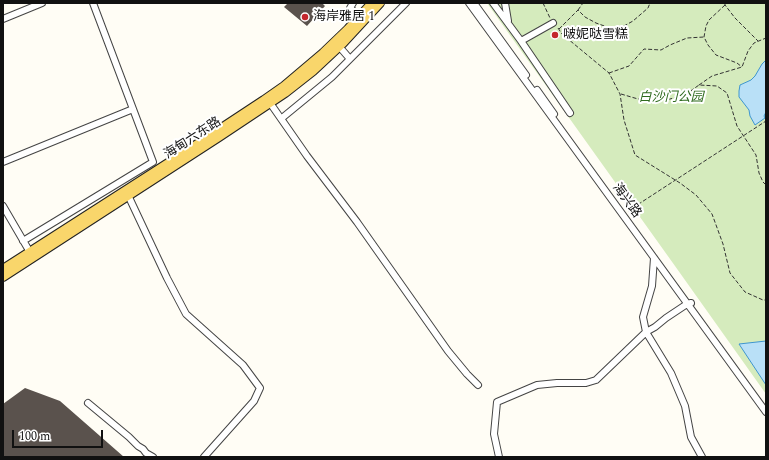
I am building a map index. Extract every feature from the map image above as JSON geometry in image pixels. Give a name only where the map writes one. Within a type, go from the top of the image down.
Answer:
[{"type":"main road","name":"海甸六东路","points":[[362,18],[372,3]]},
{"type":"main road","name":"海甸六东路","points":[[3,277],[31,255],[269,100],[295,86],[362,18],[380,3]]},
{"type":"main road","name":"海甸六东路","points":[[3,269],[31,255]]},
{"type":"street","points":[[3,19],[42,3]]},
{"type":"street","points":[[23,241],[153,162],[93,3]]},
{"type":"street","points":[[352,3],[350,8],[362,18]]},
{"type":"street","points":[[282,118],[332,77],[406,3]]},
{"type":"street","name":"海兴路","points":[[469,3],[655,256],[766,412]]},
{"type":"street","name":"海兴路","points":[[474,3],[626,213],[655,256]]},
{"type":"street","points":[[493,3],[570,113]]},
{"type":"street","points":[[505,3],[509,24]]},
{"type":"street","points":[[521,41],[553,23]]},
{"type":"street","points":[[337,44],[350,59]]},
{"type":"street","points":[[269,100],[307,156],[357,222],[448,351],[478,385]]},
{"type":"street","points":[[3,162],[133,108]]},
{"type":"street","points":[[127,193],[167,278],[186,314],[243,365],[260,388],[254,401],[204,457]]},
{"type":"street","points":[[3,206],[31,255]]},
{"type":"street","points":[[655,256],[652,286],[644,317],[646,332],[671,373],[685,406],[691,437],[702,457]]},
{"type":"street","points":[[499,457],[494,434],[497,402],[537,385],[586,383],[596,380],[646,332],[689,304]]},
{"type":"street","name":"海兴路","points":[[689,304],[766,406]]},
{"type":"street","points":[[88,403],[146,453],[153,457]]},
{"type":"path","points":[[543,3],[549,17],[562,34],[609,73],[620,94],[624,120],[635,155],[696,195],[712,214],[723,244],[730,273],[745,292],[766,300]]},
{"type":"path","points":[[558,29],[578,10],[583,3]]},
{"type":"path","points":[[578,10],[585,17],[610,28],[624,26],[633,21],[648,8],[650,3]]},
{"type":"path","points":[[742,67],[716,55],[708,45],[704,37],[709,20],[725,4],[735,18],[758,41]]},
{"type":"path","points":[[609,73],[628,66],[644,49],[661,50],[670,44],[687,38],[704,37]]},
{"type":"path","points":[[742,67],[748,51],[754,43],[766,38]]},
{"type":"path","points":[[620,94],[638,99],[670,99],[685,94],[712,76],[742,67]]},
{"type":"path","points":[[699,85],[717,86],[727,93],[737,126],[756,155],[759,173],[766,185]]},
{"type":"path","points":[[626,213],[766,121]]},
{"type":"green space","name":"白沙门公园","points":[[487,3],[766,3],[766,394],[675,266]]},
{"type":"water","points":[[766,60],[765,118],[755,125],[750,116],[749,110],[739,97],[740,85],[751,80]]},
{"type":"water","points":[[766,341],[766,385],[739,344]]},
{"type":"building","name":"海岸雅居 1","points":[[288,3],[322,3],[325,6],[307,26],[284,7]]},
{"type":"building","points":[[25,388],[60,401],[124,457],[3,457],[3,404]]},
{"type":"place","name":"海岸雅居 1","points":[[305,17]]},
{"type":"place","name":"啵妮哒雪糕","points":[[555,35]]}]
